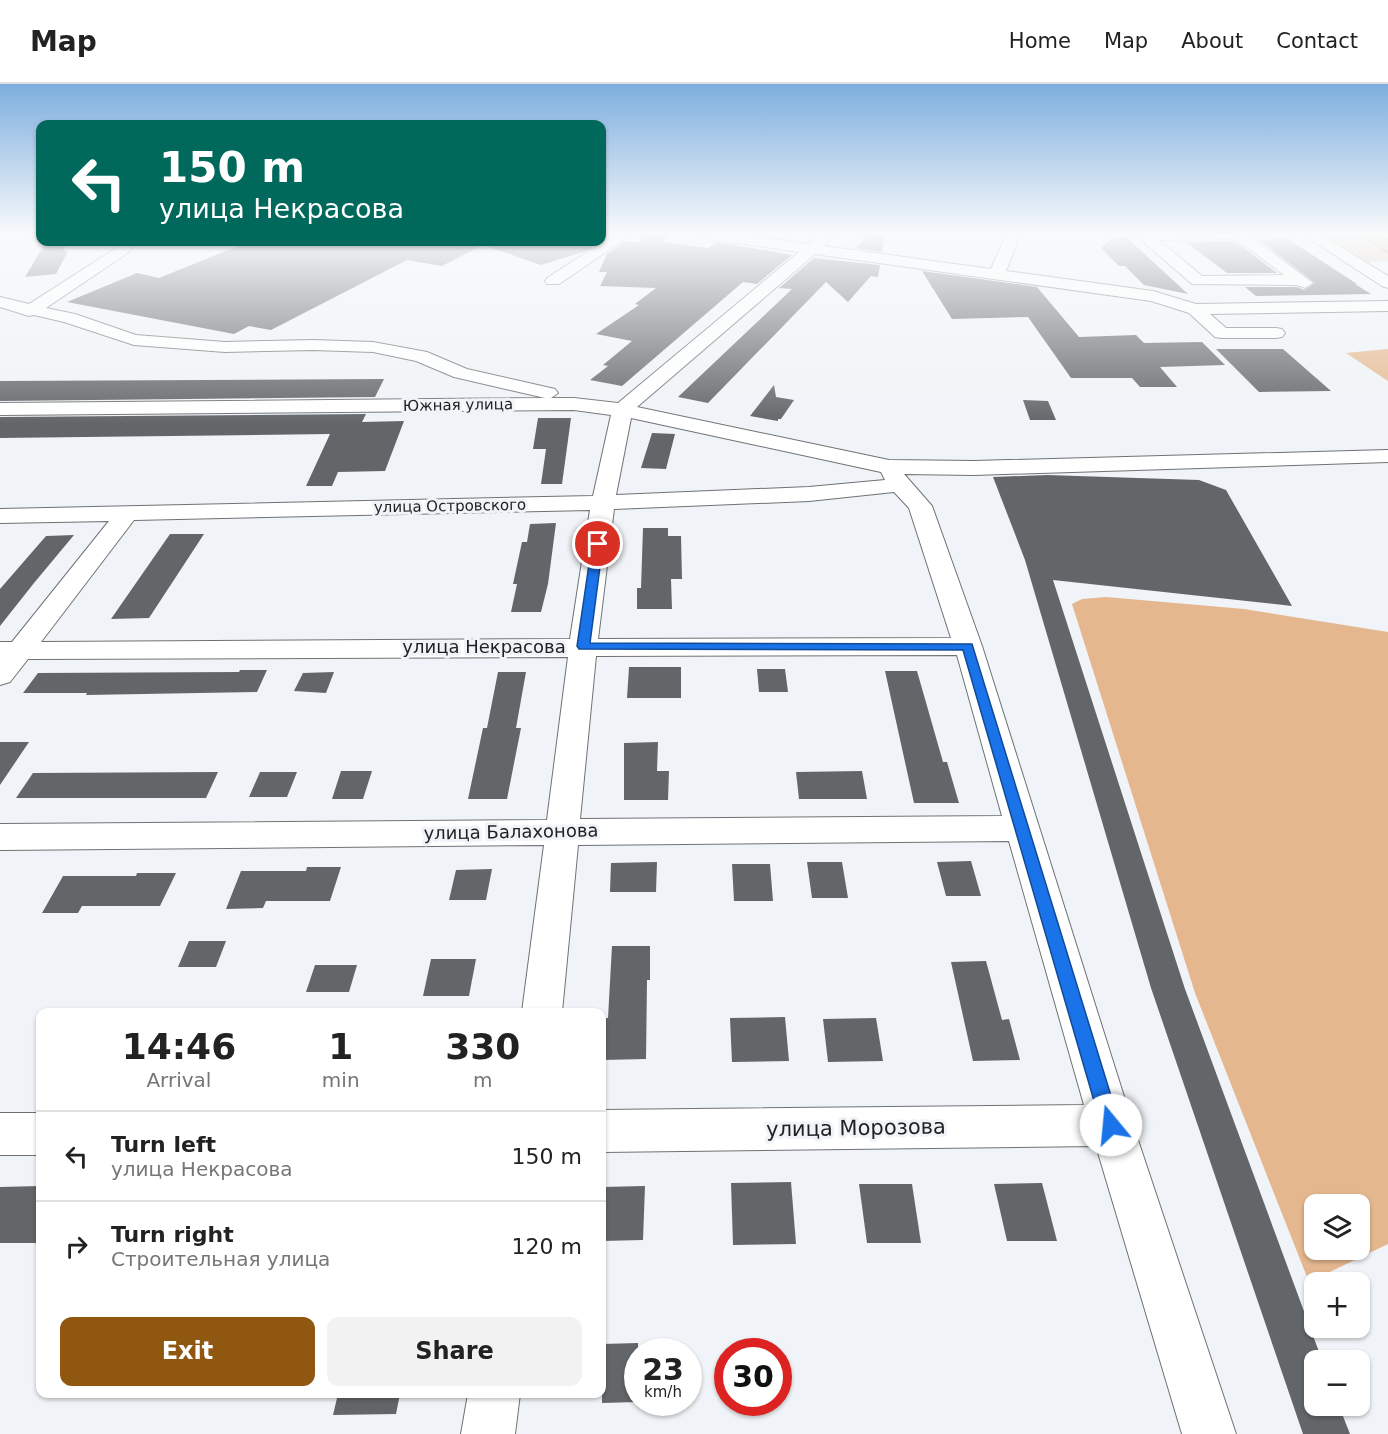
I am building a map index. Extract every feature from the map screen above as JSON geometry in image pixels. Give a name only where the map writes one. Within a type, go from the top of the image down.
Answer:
[{"type":"street","points":[[29,311],[49,298]]},
{"type":"street","points":[[542,1008],[583,646],[603,503],[622,410],[754,298]]},
{"type":"street","points":[[1159,298],[1195,309],[1388,306]]},
{"type":"street","points":[[1328,298],[1341,307]]},
{"type":"street","points":[[0,302],[29,311],[69,318],[134,340],[225,347],[313,345],[373,347],[421,356],[461,373],[622,410]]},
{"type":"street","points":[[1195,309],[1221,333],[1276,333]]},
{"type":"street","name":"Южная улица","points":[[0,410],[574,404],[622,410],[894,476]]},
{"type":"street","points":[[894,476],[974,468],[1388,456]]},
{"type":"street","points":[[894,476],[920,506],[968,646],[1111,1125],[1209,1434]]},
{"type":"street","name":"улица Островского","points":[[0,516],[603,503],[809,494],[894,476]]},
{"type":"street","points":[[0,676],[10,651],[127,513]]},
{"type":"street","name":"улица Некрасова","points":[[10,651],[583,646],[968,646]]},
{"type":"street","name":"улица Балахонова","points":[[0,837],[1021,828]]},
{"type":"street","name":"улица Морозова","points":[[606,1131],[1111,1125]]},
{"type":"street","points":[[0,1134],[36,1134]]},
{"type":"street","points":[[488,1434],[493,1398]]},
{"type":"shaded area","points":[[1388,349],[1388,381],[1346,353]]},
{"type":"shaded area","points":[[1106,597],[1244,609],[1388,632],[1388,1244],[1370,1253],[1370,1194],[1304,1194],[1304,1260],[1355,1260],[1330,1272],[1305,1272],[1195,993],[1072,604],[1082,599]]},
{"type":"building","points":[[77,298],[333,298],[271,330],[249,326],[234,334],[67,302]]},
{"type":"building","points":[[643,298],[724,298],[622,386],[590,380],[608,366],[603,365],[632,341],[596,334],[639,305],[635,304]]},
{"type":"building","points":[[782,298],[810,298],[708,403],[678,397]]},
{"type":"building","points":[[939,298],[1046,298],[1079,337],[1136,335],[1144,343],[1202,342],[1225,365],[1160,367],[1177,387],[1140,387],[1132,378],[1071,378],[1028,317],[952,319]]},
{"type":"building","points":[[1216,349],[1283,349],[1331,391],[1259,392]]},
{"type":"building","points":[[384,379],[375,397],[0,401],[0,381]]},
{"type":"building","points":[[774,385],[776,397],[794,400],[781,419],[778,421],[750,416]]},
{"type":"building","points":[[1023,400],[1048,401],[1056,420],[1030,420]]},
{"type":"building","points":[[366,414],[362,422],[404,421],[385,471],[338,472],[332,486],[306,486],[330,434],[0,438],[0,417]]},
{"type":"building","points":[[538,418],[571,418],[562,484],[541,484],[546,449],[533,449]]},
{"type":"building","points":[[652,433],[675,434],[666,469],[641,468]]},
{"type":"building","points":[[1047,475],[1199,480],[1226,490],[1292,606],[1053,580],[1185,989],[1304,1311],[1304,1338],[1314,1338],[1318,1350],[1304,1350],[1304,1416],[1343,1416],[1350,1434],[1303,1434],[1151,988],[1025,560],[993,477]]},
{"type":"building","points":[[556,523],[548,584],[541,612],[511,612],[517,584],[513,584],[522,542],[527,542],[530,524]]},
{"type":"building","points":[[643,528],[668,528],[668,536],[681,536],[682,579],[671,579],[672,609],[637,609],[637,588],[641,588]]},
{"type":"building","points":[[170,534],[204,534],[149,618],[111,619]]},
{"type":"building","points":[[74,535],[0,626],[0,589],[46,536]]},
{"type":"building","points":[[629,667],[681,667],[681,698],[627,698]]},
{"type":"building","points":[[757,669],[785,669],[788,692],[759,692]]},
{"type":"building","points":[[240,670],[267,670],[257,692],[86,695],[87,693],[23,693],[38,673],[239,672]]},
{"type":"building","points":[[885,671],[917,671],[943,762],[947,762],[959,803],[914,803]]},
{"type":"building","points":[[334,672],[326,693],[294,691],[303,673]]},
{"type":"building","points":[[498,672],[526,672],[516,728],[521,728],[507,799],[468,799],[483,728],[487,728]]},
{"type":"building","points":[[0,742],[29,742],[0,785]]},
{"type":"building","points":[[658,742],[657,771],[669,771],[668,800],[624,800],[624,743]]},
{"type":"building","points":[[341,771],[372,771],[363,799],[332,799]]},
{"type":"building","points":[[862,771],[867,799],[799,799],[796,772]]},
{"type":"building","points":[[218,772],[206,798],[16,798],[33,773]]},
{"type":"building","points":[[260,772],[297,772],[287,797],[249,797]]},
{"type":"building","points":[[971,861],[981,896],[946,896],[937,862]]},
{"type":"building","points":[[657,862],[656,892],[610,892],[611,863]]},
{"type":"building","points":[[807,862],[842,862],[848,898],[812,898]]},
{"type":"building","points":[[732,864],[770,864],[773,901],[734,901]]},
{"type":"building","points":[[307,867],[341,867],[330,901],[266,901],[263,908],[226,909],[241,871],[306,871]]},
{"type":"building","points":[[492,869],[486,900],[449,900],[456,870]]},
{"type":"building","points":[[137,873],[176,873],[160,906],[82,906],[78,913],[42,913],[63,876],[136,876]]},
{"type":"building","points":[[189,941],[226,941],[216,967],[178,967]]},
{"type":"building","points":[[612,946],[650,946],[646,1059],[606,1060],[606,1018],[608,1018]]},
{"type":"building","points":[[431,959],[476,959],[469,996],[423,996]]},
{"type":"building","points":[[986,961],[1002,1020],[1009,1019],[1020,1060],[973,1061],[951,962]]},
{"type":"building","points":[[315,965],[357,965],[349,992],[306,992]]},
{"type":"building","points":[[785,1017],[789,1061],[732,1062],[730,1018]]},
{"type":"building","points":[[876,1018],[883,1061],[828,1062],[823,1019]]},
{"type":"building","points":[[791,1182],[796,1244],[733,1245],[731,1183]]},
{"type":"building","points":[[1042,1183],[1057,1241],[1007,1241],[994,1184]]},
{"type":"building","points":[[859,1184],[912,1184],[921,1243],[867,1243]]},
{"type":"building","points":[[36,1186],[36,1243],[0,1243],[0,1187]]},
{"type":"building","points":[[645,1186],[643,1240],[606,1241],[606,1187]]},
{"type":"building","points":[[624,1343],[624,1402],[602,1403],[602,1398],[606,1398],[606,1344]]},
{"type":"building","points":[[337,1398],[399,1398],[396,1414],[333,1415]]},
{"type":"route","points":[[598,544],[583,646],[968,646],[1111,1125]]}]
